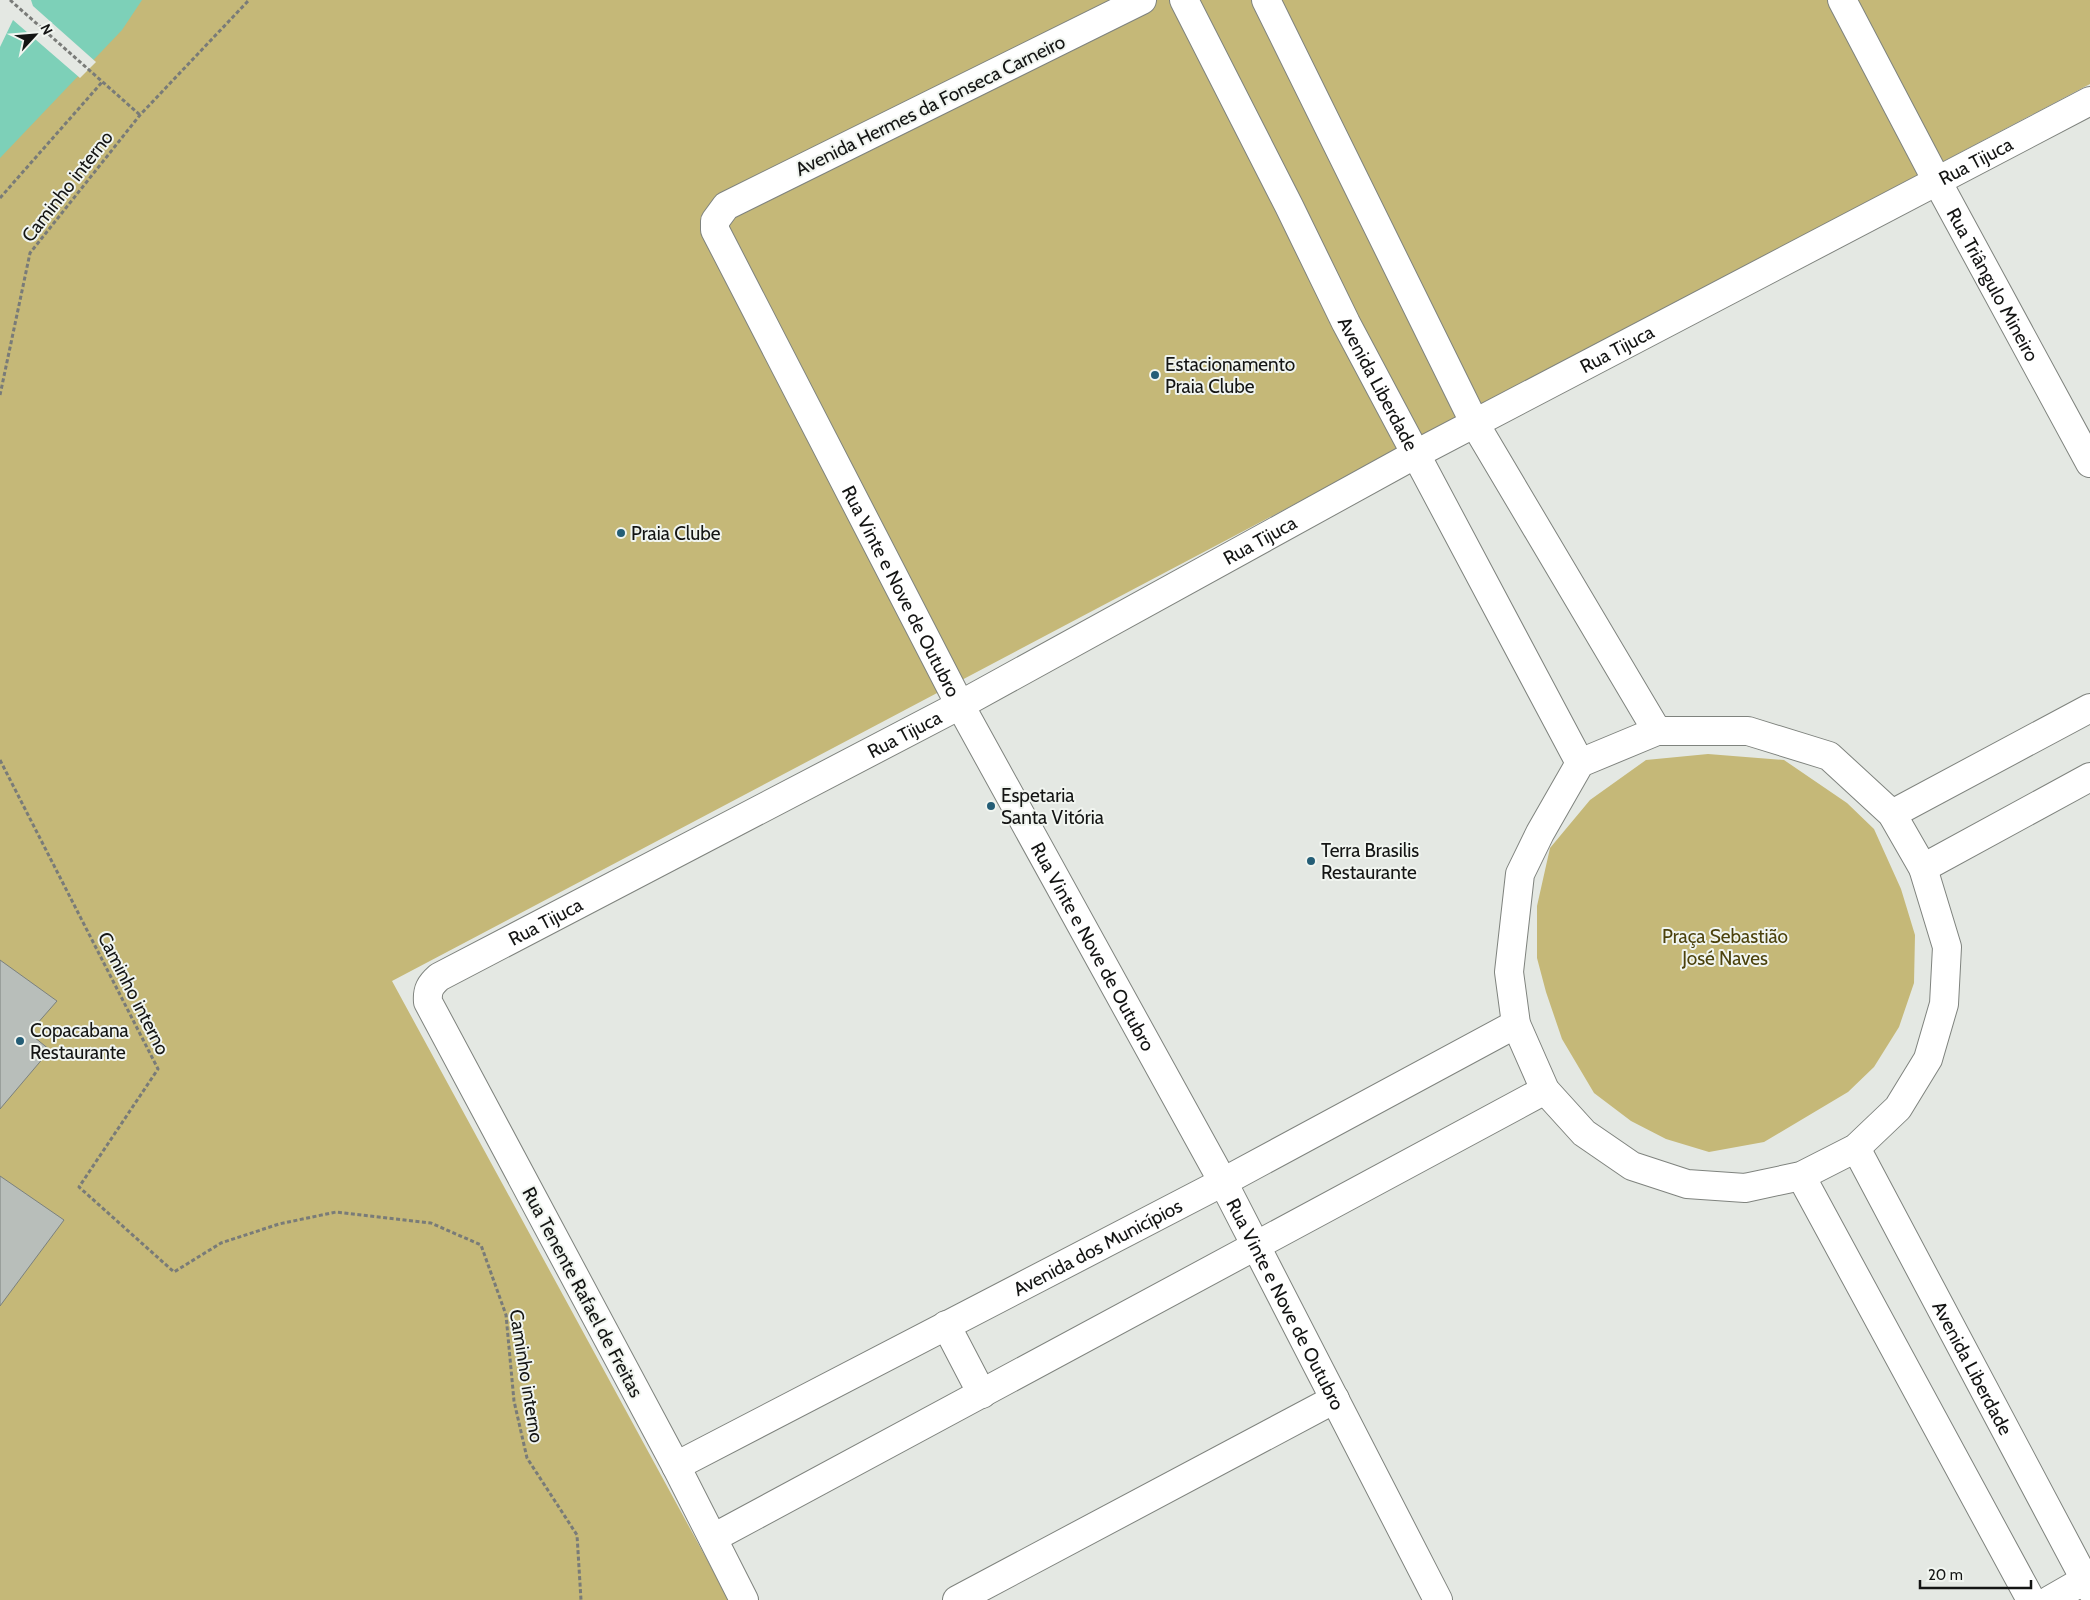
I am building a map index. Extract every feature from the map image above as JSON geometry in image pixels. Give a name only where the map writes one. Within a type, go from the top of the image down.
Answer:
[{"type":"street","name":"Avenida Hermes da Fonseca Carneiro","points":[[719,213],[726,206],[1142,0]]},
{"type":"street","name":"Avenida Liberdade","points":[[1184,0],[1290,206],[1346,323],[1580,763]]},
{"type":"street","points":[[1266,0],[1475,424],[1657,731]]},
{"type":"street","name":"Rua Triângulo Mineiro","points":[[1842,0],[1937,181],[2090,463]]},
{"type":"street","name":"Rua Tijuca","points":[[431,984],[439,977],[960,705],[1416,454],[2090,100]]},
{"type":"street","name":"Rua Vinte e Nove de Outubro","points":[[719,213],[715,221],[715,230],[960,705],[1223,1182],[1438,1600]]},
{"type":"street","points":[[1892,814],[2090,708]]},
{"type":"street","points":[[1657,731],[1748,731],[1829,756],[1892,814],[1923,868],[1947,947],[1944,1004],[1928,1060],[1898,1108],[1856,1148],[1802,1176],[1745,1188],[1687,1184],[1632,1166],[1584,1133],[1545,1090],[1516,1024],[1508,972],[1520,874],[1540,833],[1580,763],[1657,731]]},
{"type":"street","points":[[1923,868],[2090,777]]},
{"type":"street","name":"Rua Tenente Rafael de Freitas","points":[[431,984],[427,992],[428,1002],[676,1466],[744,1600]]},
{"type":"street","name":"Avenida dos Municípios","points":[[676,1466],[1223,1182],[1516,1024]]},
{"type":"street","points":[[713,1538],[982,1394],[1255,1243],[1545,1090]]},
{"type":"street","name":"Avenida Liberdade","points":[[1856,1148],[2088,1582]]},
{"type":"street","points":[[1802,1176],[2031,1600]]},
{"type":"street","points":[[946,1325],[982,1394]]},
{"type":"street","points":[[957,1600],[1335,1399]]},
{"type":"street","points":[[2050,1600],[2088,1582]]},
{"type":"path","points":[[10,0],[140,115]]},
{"type":"path","name":"Caminho interno","points":[[0,395],[30,253],[140,115],[249,0]]},
{"type":"path","name":"Caminho interno","points":[[0,198],[103,81]]},
{"type":"path","name":"Caminho interno","points":[[0,760],[158,1069],[79,1188],[174,1272],[221,1243],[279,1224],[336,1212],[431,1224],[481,1245],[506,1315],[514,1401],[527,1458],[577,1535],[581,1600]]},
{"type":"green space","name":"Praia Clube","points":[[0,0],[2090,0],[2090,84],[392,981],[729,1600],[0,1600]]},
{"type":"green space","name":"Praça Sebastião José Naves","points":[[1708,754],[1784,760],[1847,803],[1874,829],[1901,889],[1915,935],[1914,983],[1899,1027],[1874,1067],[1848,1092],[1764,1142],[1709,1152],[1666,1139],[1631,1121],[1594,1093],[1562,1039],[1537,958],[1537,906],[1550,848],[1590,800],[1646,760]]},
{"type":"shaded area","points":[[0,0],[142,0],[122,30],[0,158]]},
{"type":"pier","points":[[0,0],[31,0],[33,6],[96,62],[80,78],[13,20],[0,47]]},
{"type":"building","name":"Copacabana Restaurante","points":[[0,960],[57,1001],[29,1033],[50,1050],[0,1109]]},
{"type":"building","points":[[0,1176],[64,1220],[0,1306]]},
{"type":"place","name":"Estacionamento Praia Clube","points":[[1155,375]]},
{"type":"place","name":"Praia Clube","points":[[621,533]]},
{"type":"place","name":"Espetaria Santa Vitória","points":[[991,806]]},
{"type":"place","name":"Terra Brasilis Restaurante","points":[[1311,861]]},
{"type":"place","name":"Copacabana Restaurante","points":[[20,1041]]}]
